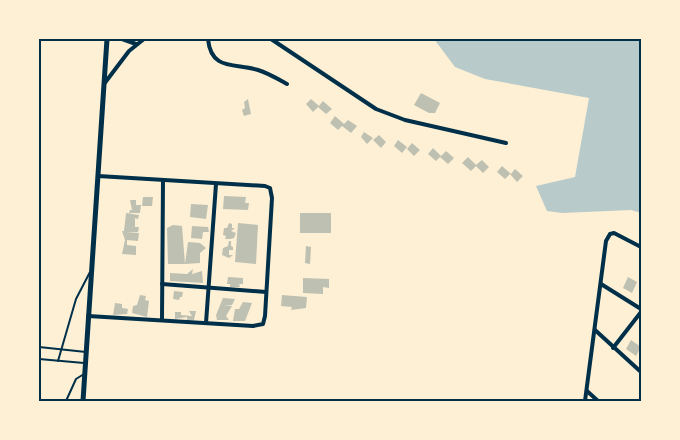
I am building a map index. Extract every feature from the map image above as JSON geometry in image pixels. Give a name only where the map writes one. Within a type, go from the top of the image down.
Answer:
[{"type":"street","points":[[83,401],[107,39]]},
{"type":"street","points":[[122,39],[136,44]]},
{"type":"street","points":[[103,85],[136,44],[144,39]]},
{"type":"street","points":[[208,39],[212,55],[222,63],[260,71],[287,84]]},
{"type":"street","points":[[271,39],[376,109],[405,120],[506,144]]},
{"type":"street","points":[[88,316],[261,325],[265,316],[272,190],[265,186],[98,176]]},
{"type":"street","points":[[162,319],[164,181]]},
{"type":"street","points":[[206,323],[216,184]]},
{"type":"street","points":[[585,401],[606,241],[610,234],[616,233],[641,247]]},
{"type":"street","points":[[162,284],[266,292]]},
{"type":"street","points":[[601,284],[641,311],[614,348]]},
{"type":"street","points":[[595,329],[641,372]]},
{"type":"street","points":[[587,391],[598,401]]},
{"type":"lane","points":[[58,361],[76,299],[92,268]]},
{"type":"lane","points":[[39,347],[86,352]]},
{"type":"lane","points":[[39,359],[85,364]]},
{"type":"lane","points":[[66,401],[76,379],[84,374]]},
{"type":"shaded area","points":[[434,39],[641,39],[641,213],[631,210],[562,213],[547,211],[536,186],[575,177],[589,98],[485,79],[455,67]]},
{"type":"building","points":[[421,93],[440,103],[435,113],[429,113],[414,105]]},
{"type":"building","points":[[248,99],[251,114],[244,116],[242,110],[245,108],[244,102]]},
{"type":"building","points":[[311,99],[319,106],[313,112],[306,104]]},
{"type":"building","points":[[323,101],[332,109],[326,114],[318,107]]},
{"type":"building","points":[[335,116],[344,124],[348,120],[357,126],[351,133],[342,126],[338,130],[330,123]]},
{"type":"building","points":[[364,132],[373,138],[367,144],[361,137]]},
{"type":"building","points":[[379,135],[386,142],[381,148],[373,140]]},
{"type":"building","points":[[398,140],[407,147],[402,153],[394,146]]},
{"type":"building","points":[[412,143],[420,150],[414,156],[407,149]]},
{"type":"building","points":[[433,148],[441,156],[446,151],[454,158],[448,164],[440,157],[436,161],[428,154]]},
{"type":"building","points":[[468,157],[476,165],[482,160],[489,167],[483,173],[476,166],[471,171],[462,163]]},
{"type":"building","points":[[502,166],[511,174],[515,169],[523,176],[517,182],[510,174],[505,179],[497,172]]},
{"type":"building","points":[[224,196],[246,197],[245,203],[249,203],[248,210],[223,209]]},
{"type":"building","points":[[143,197],[153,197],[152,206],[142,206]]},
{"type":"building","points":[[130,200],[136,200],[136,205],[141,205],[140,213],[129,213],[132,210]]},
{"type":"building","points":[[191,204],[208,205],[206,219],[190,217]]},
{"type":"building","points":[[126,213],[139,215],[138,219],[135,218],[135,227],[139,227],[138,232],[126,232],[139,233],[138,241],[127,240],[127,245],[136,246],[136,255],[122,254],[125,240],[122,231],[124,231]]},
{"type":"building","points":[[300,213],[331,213],[331,233],[300,233]]},
{"type":"building","points":[[229,223],[232,224],[232,228],[235,228],[231,231],[236,233],[234,238],[225,239],[226,236],[223,235],[224,228],[227,228]]},
{"type":"building","points":[[238,223],[258,225],[256,264],[235,262]]},
{"type":"building","points":[[173,225],[182,226],[185,264],[168,264],[167,228]]},
{"type":"building","points":[[192,226],[208,227],[209,232],[203,232],[202,239],[191,238]]},
{"type":"building","points":[[229,241],[231,241],[233,250],[229,250],[229,255],[233,255],[229,258],[222,255],[223,248],[228,246]]},
{"type":"building","points":[[188,242],[200,243],[206,248],[200,253],[200,263],[185,264]]},
{"type":"building","points":[[306,246],[311,247],[310,264],[305,263]]},
{"type":"building","points":[[193,269],[192,274],[202,271],[203,283],[170,281],[170,273],[187,274]]},
{"type":"building","points":[[228,277],[243,278],[243,284],[239,284],[240,287],[230,287],[230,284],[227,284]]},
{"type":"building","points":[[628,277],[637,282],[632,293],[623,288]]},
{"type":"building","points":[[303,278],[329,279],[329,288],[323,287],[323,294],[303,293]]},
{"type":"building","points":[[174,291],[183,292],[179,300],[173,299]]},
{"type":"building","points":[[140,295],[146,296],[145,300],[149,301],[147,317],[132,313],[133,306],[137,305]]},
{"type":"building","points":[[282,295],[307,297],[306,308],[291,310],[292,307],[281,306]]},
{"type":"building","points":[[223,298],[235,299],[232,305],[224,305],[232,306],[226,316],[229,320],[217,320],[216,315]]},
{"type":"building","points":[[243,302],[252,303],[245,321],[233,321],[235,309],[239,309]]},
{"type":"building","points":[[115,303],[122,304],[122,308],[128,309],[127,314],[113,315]]},
{"type":"building","points":[[189,311],[196,311],[194,320],[187,321],[187,317],[175,319],[175,312],[181,312],[181,315],[192,316]]},
{"type":"building","points":[[631,340],[641,347],[636,356],[626,349]]}]
